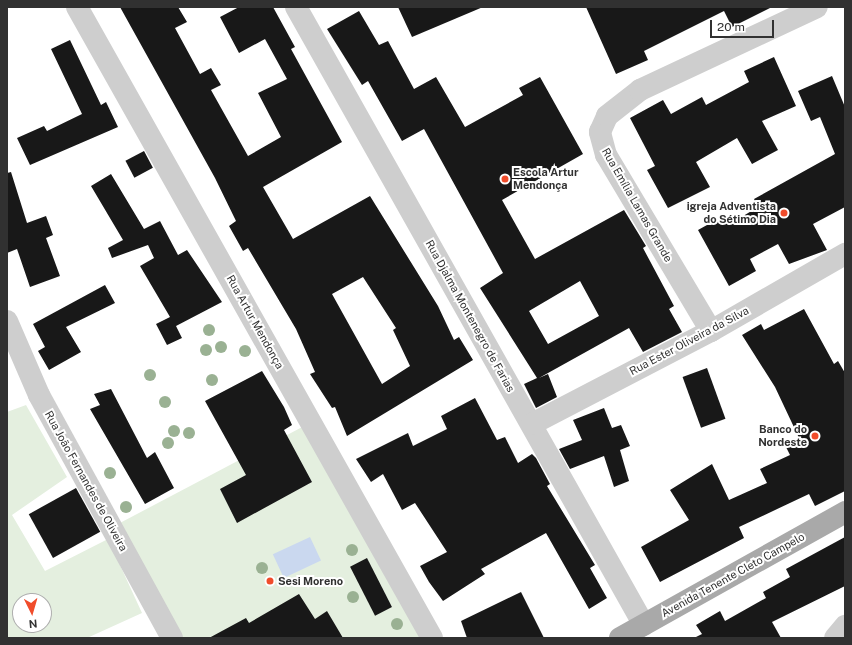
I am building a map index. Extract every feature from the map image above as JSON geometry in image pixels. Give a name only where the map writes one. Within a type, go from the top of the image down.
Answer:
[{"type":"main road","name":"Avenida Tenente Cleto Campelo","points":[[620,638],[845,512]]},
{"type":"street","name":"Rua Artur Mendonça","points":[[77,7],[432,638]]},
{"type":"street","name":"Rua Emília Lamas Grande","points":[[711,331],[606,155],[600,132],[607,116],[640,90],[817,7]]},
{"type":"street","name":"Rua Djalma Montenegro de Farias","points":[[300,8],[644,625]]},
{"type":"street","name":"Rua Ester Oliveira da Silva","points":[[532,424],[711,331],[845,254]]},
{"type":"street","name":"Rua João Fernandes de Oliveira","points":[[7,320],[39,395],[172,638]]},
{"type":"street","points":[[835,638],[845,626]]},
{"type":"green space","points":[[26,405],[67,477],[12,515],[45,571],[108,539],[142,613],[87,638],[7,638],[7,412]]},
{"type":"green space","name":"Sesi Moreno","points":[[306,425],[423,638],[179,638],[118,524]]},
{"type":"water","points":[[310,537],[321,561],[284,578],[273,554]]},
{"type":"building","points":[[120,7],[178,7],[187,22],[175,28],[200,74],[211,68],[221,85],[211,90],[248,156],[281,137],[258,93],[287,79],[265,39],[239,53],[220,17],[239,7],[273,7],[295,47],[291,49],[342,142],[263,187],[293,239],[370,196],[438,306],[454,340],[459,337],[473,360],[347,436],[335,407],[332,408],[310,374],[315,372],[296,329],[248,248],[243,251],[229,226],[236,221],[215,178]],"holes":[[[363,277],[396,328],[393,330],[410,366],[382,384],[332,294]]]},
{"type":"building","points":[[398,7],[483,7],[412,37]]},
{"type":"building","points":[[586,7],[772,7],[732,27],[724,11],[644,51],[648,60],[616,74]]},
{"type":"building","points":[[359,11],[379,45],[388,41],[414,89],[436,77],[465,127],[523,95],[519,88],[540,77],[583,154],[502,200],[535,259],[624,210],[646,246],[643,248],[674,306],[669,309],[682,332],[643,352],[629,328],[539,378],[548,374],[557,397],[536,408],[524,384],[537,378],[480,288],[503,273],[424,129],[402,141],[368,81],[362,85],[327,29]],"holes":[[[580,281],[599,316],[548,344],[529,311]]]},
{"type":"building","points":[[70,40],[101,105],[106,102],[118,127],[30,165],[17,138],[44,126],[47,131],[82,114],[51,49]]},
{"type":"building","points":[[774,57],[796,106],[762,121],[778,150],[752,164],[737,138],[696,162],[710,187],[668,208],[647,170],[655,166],[630,118],[663,100],[671,114],[702,97],[706,105],[749,82],[744,71]]},
{"type":"building","points":[[832,76],[845,107],[845,207],[813,224],[827,250],[789,264],[778,244],[750,259],[756,271],[729,286],[698,230],[725,215],[730,224],[758,207],[754,199],[835,154],[820,117],[811,121],[798,91]]},
{"type":"building","points":[[144,151],[153,168],[134,178],[125,161]]},
{"type":"building","points":[[11,172],[27,223],[46,216],[53,235],[46,238],[60,276],[30,287],[17,249],[7,253],[7,173]]},
{"type":"building","points":[[111,174],[144,229],[160,221],[178,255],[187,250],[222,302],[176,326],[182,338],[167,345],[156,324],[170,317],[140,266],[154,258],[148,245],[112,258],[108,248],[123,240],[91,186]]},
{"type":"building","points":[[105,285],[115,303],[66,327],[81,352],[49,370],[38,351],[45,347],[33,324]]},
{"type":"building","points":[[804,309],[834,364],[838,361],[845,373],[845,491],[815,506],[809,494],[739,527],[744,538],[660,582],[641,547],[689,520],[670,490],[712,464],[729,500],[767,483],[760,469],[790,455],[786,447],[800,440],[775,387],[742,335],[761,324],[764,330]]},
{"type":"building","points":[[707,368],[725,419],[701,428],[683,377]]},
{"type":"building","points":[[262,371],[284,407],[292,425],[284,430],[312,482],[237,523],[220,489],[246,475],[205,401]]},
{"type":"building","points":[[111,389],[147,458],[155,452],[174,488],[145,504],[90,409],[100,405],[94,394]]},
{"type":"building","points":[[475,398],[497,440],[505,437],[518,463],[532,454],[536,458],[550,484],[547,486],[595,565],[590,568],[607,598],[589,609],[546,533],[481,569],[485,574],[443,601],[429,582],[420,566],[447,552],[415,503],[402,510],[383,474],[371,482],[356,459],[408,433],[413,446],[447,429],[441,416]]},
{"type":"building","points":[[604,408],[612,428],[621,425],[630,446],[620,450],[629,481],[614,487],[604,456],[570,469],[559,449],[582,440],[573,420]]},
{"type":"building","points":[[76,488],[100,532],[53,558],[29,514]]},
{"type":"building","points":[[845,537],[845,586],[772,622],[781,638],[694,638],[702,634],[696,625],[720,611],[725,621],[766,598],[763,592],[790,577],[786,569]]},
{"type":"building","points":[[367,558],[392,607],[375,616],[350,567]]},
{"type":"building","points":[[521,592],[544,638],[467,638],[461,621]]},
{"type":"building","points":[[299,594],[315,619],[327,611],[343,638],[209,638],[246,618],[249,623]]},
{"type":"place","name":"Escola Artur Mendonça","points":[[505,179]]},
{"type":"place","name":"igreja Adventista do Sétimo Dia","points":[[784,213]]},
{"type":"place","name":"Banco do Nordeste","points":[[815,436]]},
{"type":"place","name":"Sesi Moreno","points":[[270,581]]}]
